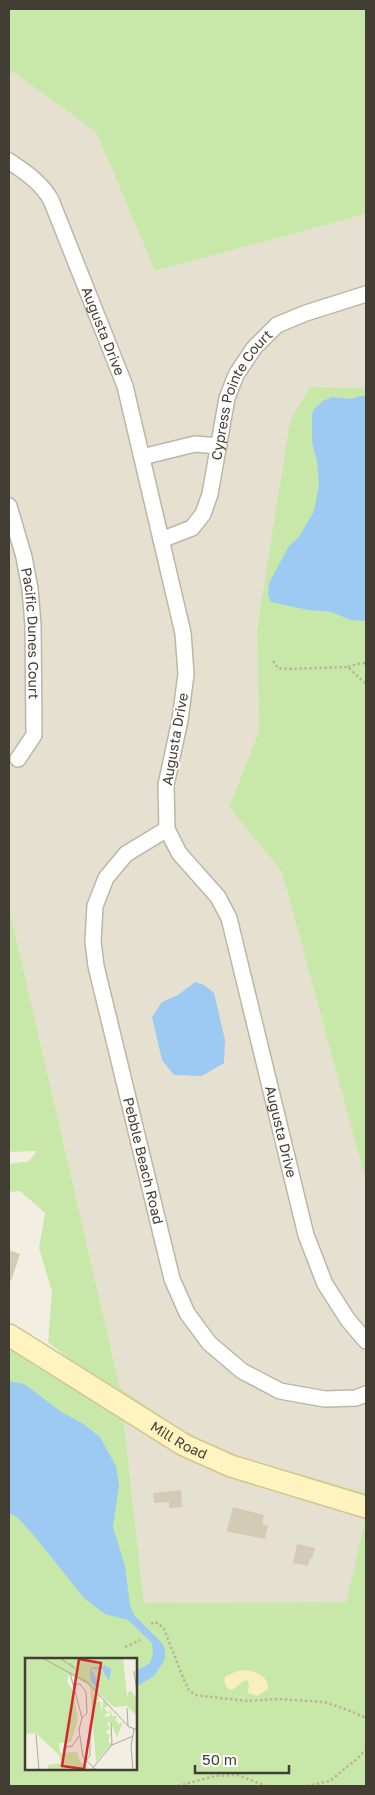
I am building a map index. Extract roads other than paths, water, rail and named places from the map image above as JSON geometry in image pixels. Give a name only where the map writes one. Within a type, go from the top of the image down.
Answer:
[{"type":"main road","name":"Mill Road","points":[[9,1335],[94,1381],[184,1445],[223,1462],[366,1507]]},
{"type":"street","name":"Augusta Drive","points":[[9,161],[36,179],[45,189],[51,200],[125,386],[183,633],[186,674],[180,720],[166,785],[167,829],[179,853],[218,897],[229,918],[306,1235],[325,1284],[348,1320],[366,1341]]},
{"type":"street","name":"Cypress Pointe Court","points":[[161,540],[192,528],[203,514],[210,494],[227,398],[236,375],[254,348],[277,325],[306,313],[366,294]]},
{"type":"street","points":[[142,457],[195,444],[219,446]]},
{"type":"street","name":"Pacific Dunes Court","points":[[9,506],[24,557],[30,590],[32,625],[34,734],[18,759]]},
{"type":"street","name":"Pebble Beach Road","points":[[167,829],[126,854],[106,878],[95,906],[93,942],[96,966],[172,1279],[187,1313],[209,1343],[242,1371],[280,1391],[326,1399],[356,1398],[366,1394]]},
{"type":"water","points":[[366,396],[366,621],[351,620],[331,612],[309,610],[271,602],[268,595],[269,583],[289,546],[299,537],[314,511],[319,485],[317,461],[312,442],[312,414],[315,408],[323,401],[332,397],[351,399]]},
{"type":"water","points":[[195,982],[204,985],[214,993],[225,1040],[224,1063],[202,1076],[174,1075],[162,1060],[152,1017],[162,1002],[178,995]]},
{"type":"water","points":[[9,1381],[24,1384],[100,1437],[116,1466],[119,1485],[113,1527],[125,1566],[130,1605],[134,1615],[165,1648],[165,1659],[154,1676],[138,1686],[138,1670],[150,1663],[153,1653],[152,1643],[128,1620],[105,1614],[84,1598],[36,1538],[18,1518],[9,1513]]}]
